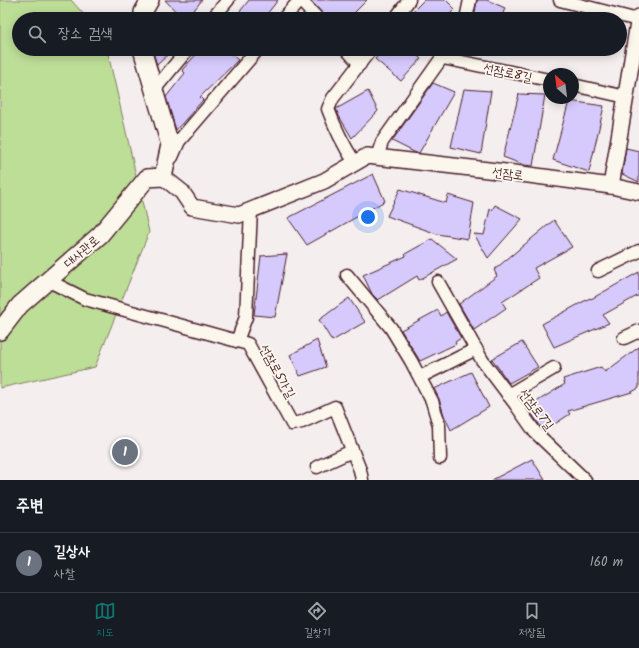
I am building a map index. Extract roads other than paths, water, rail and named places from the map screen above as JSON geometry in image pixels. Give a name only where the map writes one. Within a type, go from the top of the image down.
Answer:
[{"type":"main road","points":[[143,12],[150,0]]},
{"type":"main road","points":[[144,56],[170,146],[164,177]]},
{"type":"main road","name":"대사관로","points":[[0,331],[20,305],[100,235],[147,178],[164,177]]},
{"type":"street","points":[[218,12],[228,0]]},
{"type":"street","points":[[289,12],[300,0],[311,12]]},
{"type":"street","points":[[400,12],[409,0]]},
{"type":"street","points":[[467,12],[470,0]]},
{"type":"street","points":[[560,0],[607,12]]},
{"type":"street","points":[[627,17],[638,20]]},
{"type":"street","points":[[611,186],[639,17]]},
{"type":"street","points":[[154,90],[182,56]]},
{"type":"street","points":[[164,177],[179,141],[248,56]]},
{"type":"street","points":[[353,56],[360,64]]},
{"type":"street","points":[[355,163],[333,124],[328,109],[333,98],[366,56]]},
{"type":"street","points":[[377,157],[382,142],[444,56]]},
{"type":"street","name":"선잠로8길","points":[[457,56],[543,78]]},
{"type":"street","points":[[579,87],[626,97]]},
{"type":"street","name":"선잠로","points":[[164,177],[182,192],[192,208],[239,215],[324,181],[367,156],[514,173],[611,186],[639,192]]},
{"type":"street","points":[[236,341],[246,317],[251,210]]},
{"type":"street","points":[[598,271],[639,251]]},
{"type":"street","points":[[347,275],[391,328],[420,377],[432,401],[439,425],[440,458]]},
{"type":"street","name":"선잠로5가길","points":[[47,280],[85,299],[248,344],[292,424],[302,422],[335,407],[360,470],[362,480]]},
{"type":"street","name":"선잠로7길","points":[[438,282],[482,360],[535,432],[585,480]]},
{"type":"street","points":[[624,338],[639,331]]},
{"type":"street","points":[[420,377],[476,349]]},
{"type":"street","points":[[508,395],[554,368]]},
{"type":"street","points":[[318,467],[352,451]]},
{"type":"place","name":"길상사","points":[[125,452]]}]
